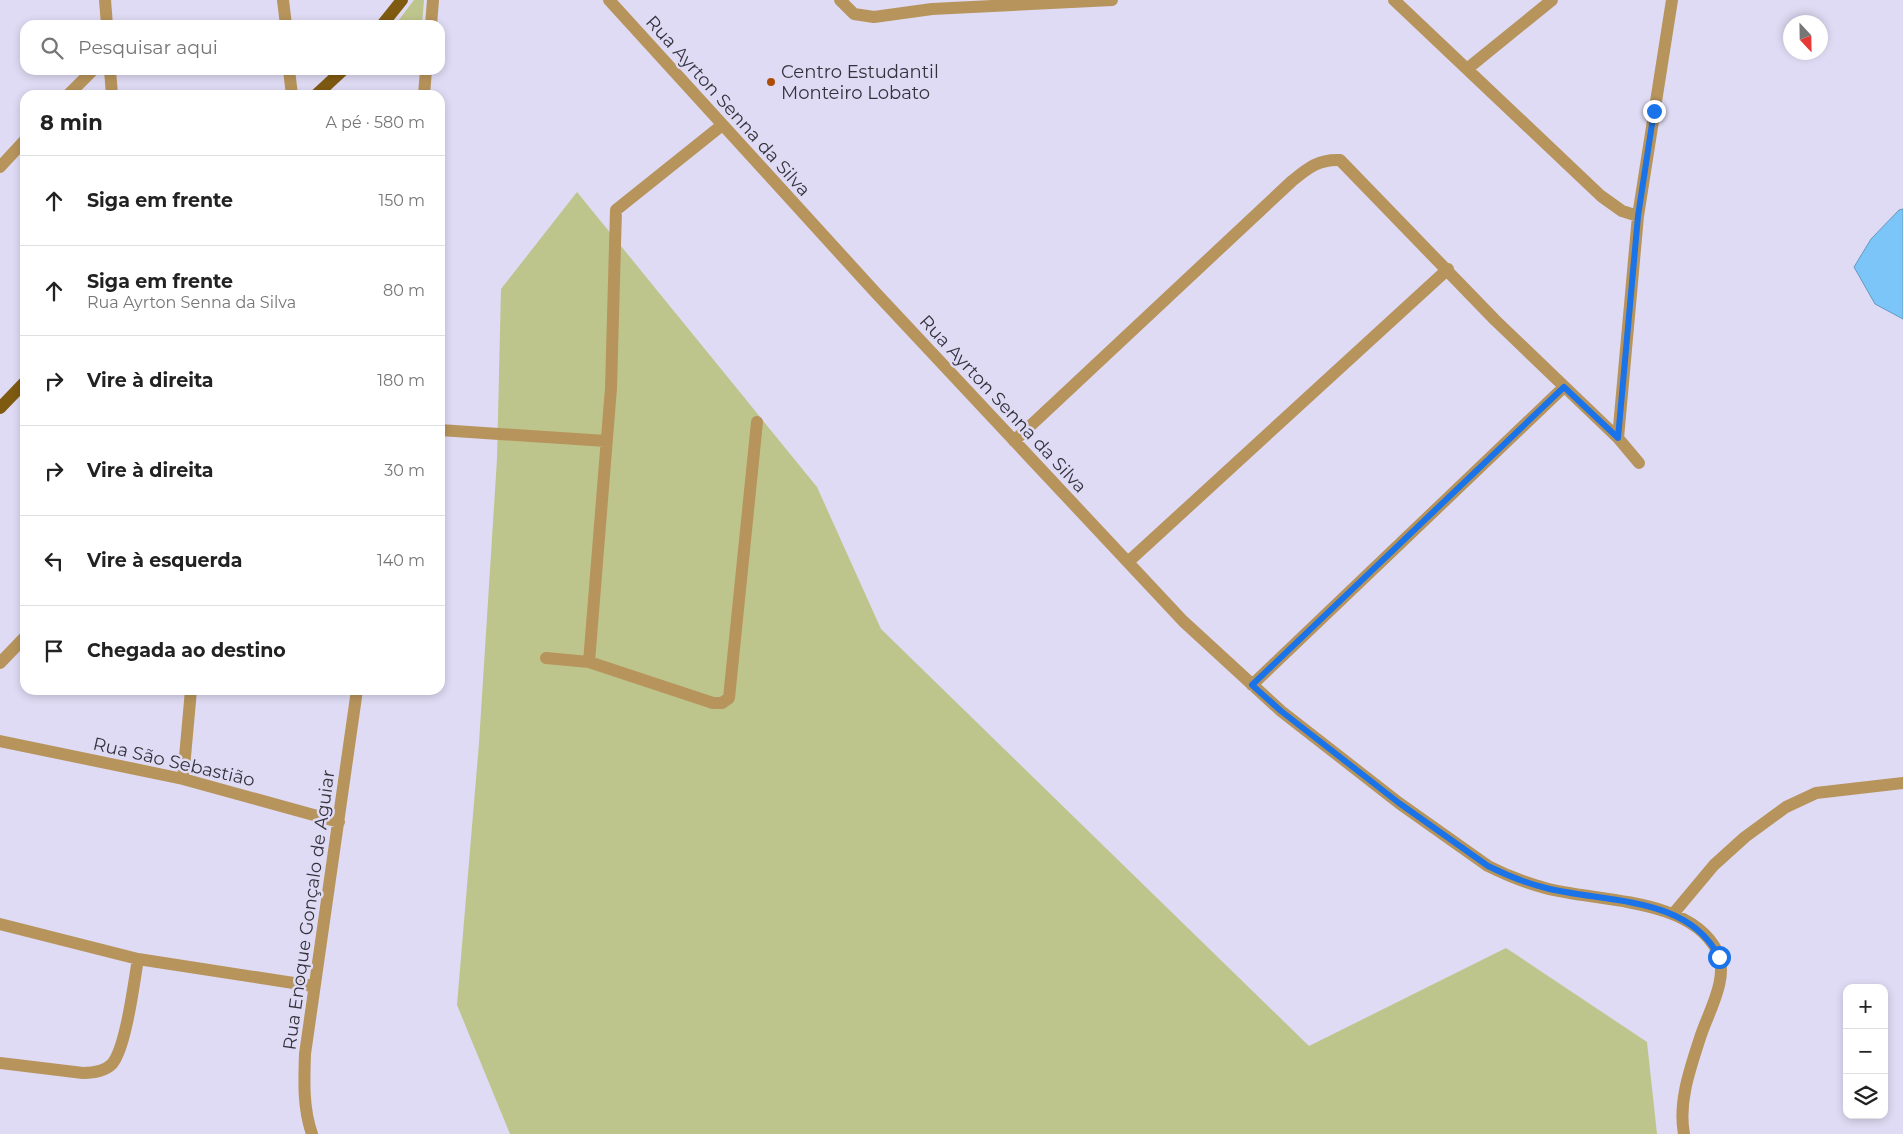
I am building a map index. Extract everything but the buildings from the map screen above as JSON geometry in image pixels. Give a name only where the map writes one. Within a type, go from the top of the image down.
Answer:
[{"type":"main road","points":[[386,20],[402,0]]},
{"type":"main road","points":[[321,90],[338,75]]},
{"type":"main road","points":[[0,408],[20,387]]},
{"type":"street","points":[[105,0],[107,20]]},
{"type":"street","points":[[283,0],[285,20]]},
{"type":"street","points":[[431,20],[433,0]]},
{"type":"street","name":"Rua Ayrton Senna da Silva","points":[[609,0],[721,126],[1183,621],[1281,711],[1470,856],[1505,875],[1545,888],[1636,904],[1673,914],[1712,942],[1719,957],[1721,972],[1715,1000],[1700,1036],[1683,1102],[1681,1121],[1684,1134]]},
{"type":"street","points":[[840,0],[854,14],[874,17],[932,9],[1112,0]]},
{"type":"street","points":[[1394,0],[1601,196],[1622,211],[1638,216]]},
{"type":"street","points":[[1467,69],[1552,0]]},
{"type":"street","points":[[1618,438],[1638,216],[1672,0]]},
{"type":"street","points":[[73,90],[88,75]]},
{"type":"street","points":[[110,75],[112,90]]},
{"type":"street","points":[[290,75],[291,90]]},
{"type":"street","points":[[424,90],[426,75]]},
{"type":"street","points":[[589,662],[610,388],[616,210],[721,126]]},
{"type":"street","points":[[2,159],[20,144]]},
{"type":"street","points":[[1014,441],[1292,181],[1312,165],[1325,159],[1340,160],[1495,320],[1618,438],[1639,462]]},
{"type":"street","points":[[1128,562],[1448,270]]},
{"type":"street","points":[[1252,685],[1564,387]]},
{"type":"street","points":[[546,658],[589,662],[713,703],[722,703],[730,698],[757,422]]},
{"type":"street","points":[[445,430],[606,441]]},
{"type":"street","points":[[0,663],[20,642]]},
{"type":"street","points":[[183,779],[191,695]]},
{"type":"street","name":"Rua Enoque Gonçalo de Aguiar","points":[[312,1134],[303,1088],[313,986],[339,822],[356,695]]},
{"type":"street","name":"Rua São Sebastião","points":[[0,742],[183,779],[339,822]]},
{"type":"street","points":[[1673,914],[1714,865],[1745,837],[1786,807],[1816,793],[1903,783]]},
{"type":"street","points":[[0,924],[138,958],[313,986]]},
{"type":"street","points":[[0,1063],[83,1073],[96,1072],[111,1065],[119,1051],[124,1034],[138,958]]},
{"type":"green space","points":[[414,0],[424,0],[422,20],[399,20]]},
{"type":"green space","points":[[577,192],[817,487],[881,629],[1309,1046],[1506,948],[1647,1042],[1657,1134],[510,1134],[457,1005],[479,743],[497,459],[501,289]]},
{"type":"water","points":[[1903,209],[1903,319],[1875,304],[1854,267],[1871,239],[1899,210]]},
{"type":"place","name":"Centro Estudantil Monteiro Lobato","points":[[771,82]]},
{"type":"route","points":[[1654,111],[1640,196],[1618,438],[1564,387],[1252,685],[1281,711],[1399,803],[1436,828],[1470,856],[1505,875],[1545,888],[1655,907],[1673,914],[1712,942],[1719,957]]}]
